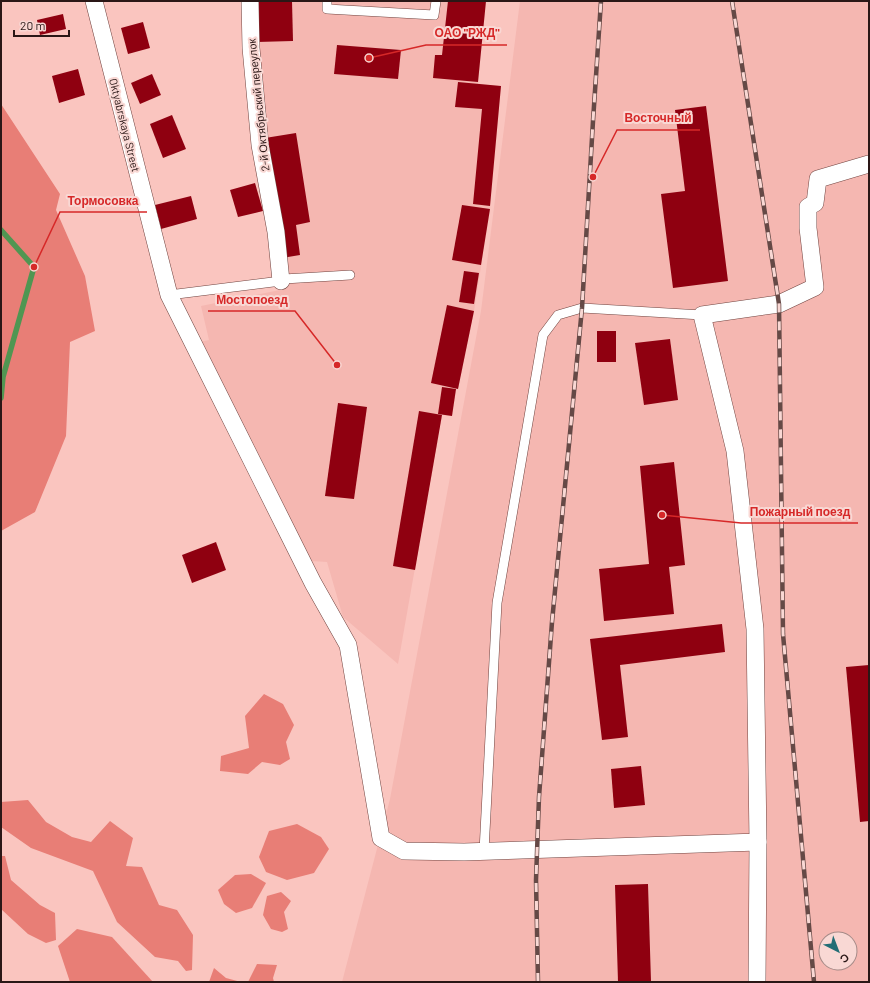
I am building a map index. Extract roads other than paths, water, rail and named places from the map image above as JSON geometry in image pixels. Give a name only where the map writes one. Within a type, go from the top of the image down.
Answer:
[{"type":"street","name":"Oktyabrskaya Street","points":[[94,1],[168,295],[313,583],[348,645],[381,838],[404,851],[484,851]]},
{"type":"street","name":"2-й Октябрьский переулок","points":[[250,1],[251,48],[260,145],[276,232],[282,280]]},
{"type":"street","points":[[757,982],[758,842],[755,637],[735,451],[702,315],[779,304],[815,287],[808,228],[808,207],[815,203],[818,179],[869,164]]},
{"type":"street","points":[[484,851],[758,842]]},
{"type":"lane","points":[[327,1],[327,9],[434,15],[436,1]]},
{"type":"lane","points":[[168,295],[284,279],[350,275]]},
{"type":"lane","points":[[484,851],[497,603],[543,334],[558,315],[582,308],[702,315]]},
{"type":"waterway","points":[[1,230],[34,267],[3,377],[1,398]]},
{"type":"railway","points":[[538,982],[536,880],[539,797],[552,622],[582,308],[601,1]]},
{"type":"railway","points":[[732,1],[779,304],[783,634],[814,982]]},
{"type":"place","name":"ОАО \"РЖД\"","points":[[369,58]]},
{"type":"place","name":"Восточный","points":[[593,177]]},
{"type":"place","name":"Тормосовка","points":[[34,267]]},
{"type":"place","name":"Мостопоезд","points":[[337,365]]},
{"type":"place","name":"Пожарный поезд","points":[[662,515]]}]
